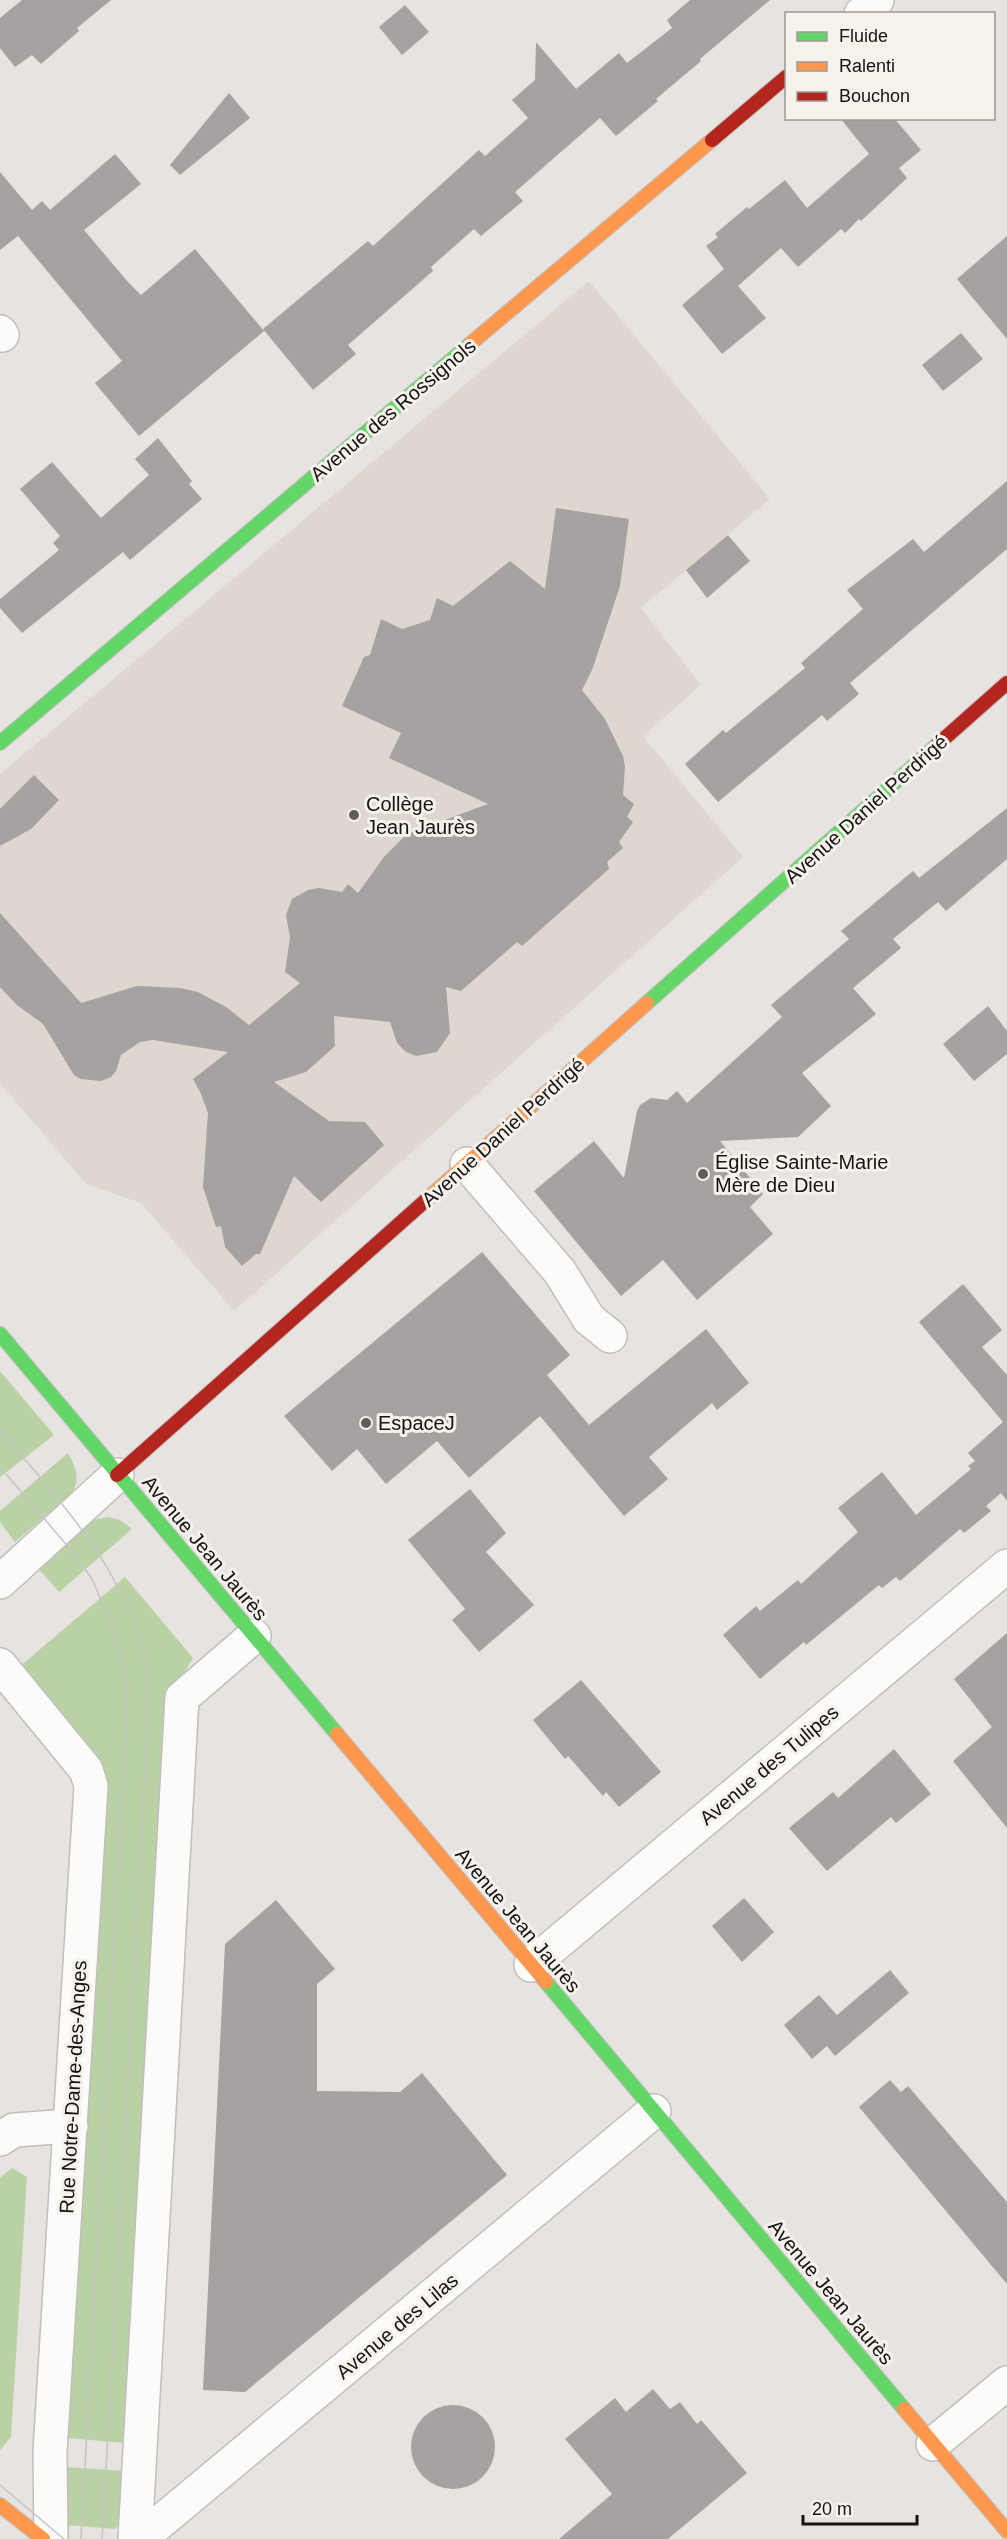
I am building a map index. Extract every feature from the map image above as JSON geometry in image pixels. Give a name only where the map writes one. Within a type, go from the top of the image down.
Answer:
[{"type":"street","points":[[863,12],[877,0]]},
{"type":"street","name":"Avenue des Rossignols","points":[[0,743],[785,78]]},
{"type":"street","name":"Avenue Daniel Perdrigé","points":[[0,1582],[117,1475],[1007,683]]},
{"type":"street","points":[[467,1164],[560,1272],[589,1319],[610,1336]]},
{"type":"street","name":"Avenue Jean Jaurès","points":[[0,1334],[1007,2531]]},
{"type":"street","name":"Avenue des Tulipes","points":[[531,1965],[1007,1566]]},
{"type":"street","points":[[135,2539],[183,1698],[254,1636]]},
{"type":"street","name":"Rue Notre-Dame-des-Anges","points":[[0,1665],[86,1770],[91,1786],[50,2452],[51,2539]]},
{"type":"street","name":"Avenue des Lilas","points":[[140,2539],[654,2111]]},
{"type":"street","points":[[0,2139],[14,2130],[70,2126]]},
{"type":"street","points":[[933,2444],[1007,2383]]},
{"type":"street","points":[[0,2505],[43,2539]]},
{"type":"shaded area","name":"Collège Jean Jaurès","points":[[589,281],[770,499],[641,608],[701,685],[643,736],[743,857],[234,1311],[141,1203],[86,1184],[0,1083],[0,774]]},
{"type":"green space","points":[[0,1371],[54,1435],[0,1477]]},
{"type":"green space","points":[[68,1453],[77,1478],[71,1494],[15,1542],[0,1522],[0,1511]]},
{"type":"green space","points":[[108,1517],[120,1520],[132,1529],[59,1592],[38,1568],[94,1520]]},
{"type":"green space","points":[[125,1577],[193,1658],[174,1690],[125,2443],[67,2438],[103,1788],[17,1669]]},
{"type":"green space","points":[[12,2168],[27,2177],[11,2437],[0,2450],[0,2178]]},
{"type":"green space","points":[[64,2467],[125,2471],[121,2521],[115,2529],[67,2525]]},
{"type":"building","points":[[22,0],[111,0],[77,28],[79,31],[41,64],[32,55],[15,67],[0,48],[0,18]]},
{"type":"building","points":[[690,0],[770,0],[700,59],[701,61],[656,99],[658,101],[616,136],[600,118],[515,192],[523,201],[481,236],[474,229],[431,267],[433,271],[348,345],[356,354],[313,390],[263,329],[368,241],[373,246],[479,150],[485,156],[528,118],[512,100],[535,80],[536,42],[576,89],[619,53],[627,63],[672,28],[667,20]]},
{"type":"building","points":[[405,5],[429,32],[402,55],[379,27]]},
{"type":"building","points":[[229,93],[250,118],[180,175],[170,165]]},
{"type":"building","points":[[842,120],[896,120],[921,150],[899,168],[907,178],[845,233],[841,229],[798,267],[781,248],[738,286],[766,318],[722,354],[682,305],[724,269],[706,246],[718,237],[715,234],[747,207],[749,209],[785,180],[807,208],[869,154]]},
{"type":"building","points":[[115,154],[141,184],[84,230],[141,295],[195,249],[264,331],[139,436],[95,383],[122,361],[18,236],[0,250],[0,172],[32,210],[42,201],[50,210]]},
{"type":"building","points":[[1007,236],[1007,339],[957,279]]},
{"type":"building","points":[[961,333],[983,359],[943,391],[922,365]]},
{"type":"building","points":[[158,438],[192,481],[189,484],[202,499],[130,560],[123,552],[22,633],[0,608],[0,599],[59,550],[53,543],[60,536],[20,489],[52,462],[101,518],[149,475],[135,459]]},
{"type":"building","points":[[1007,481],[1007,549],[850,683],[859,694],[827,721],[822,715],[718,802],[685,764],[723,730],[726,733],[805,668],[801,663],[863,609],[847,590],[913,539],[924,552]]},
{"type":"building","points":[[556,508],[629,519],[620,586],[592,670],[582,690],[605,719],[623,756],[625,766],[623,795],[634,804],[627,817],[633,822],[619,842],[623,848],[607,862],[609,869],[522,946],[517,942],[461,991],[446,987],[450,1033],[437,1052],[416,1056],[406,1052],[397,1043],[390,1022],[334,1016],[335,1046],[306,1072],[274,1082],[329,1121],[365,1122],[384,1145],[321,1202],[294,1176],[260,1254],[256,1254],[242,1266],[225,1247],[221,1226],[216,1227],[203,1187],[208,1113],[193,1079],[228,1052],[153,1040],[140,1042],[121,1055],[116,1071],[111,1077],[101,1081],[81,1079],[74,1075],[43,1024],[17,1005],[0,987],[0,913],[81,1003],[137,986],[180,988],[198,992],[226,1007],[249,1025],[300,983],[285,972],[290,937],[286,915],[292,899],[308,890],[319,888],[342,892],[348,884],[358,893],[384,857],[407,834],[488,804],[389,758],[401,733],[342,706],[364,657],[370,655],[381,619],[402,629],[430,620],[437,598],[453,606],[510,561],[545,589]]},
{"type":"building","points":[[728,535],[750,561],[707,598],[686,570]]},
{"type":"building","points":[[34,775],[59,800],[31,829],[0,846],[0,809]]},
{"type":"building","points":[[1007,808],[1007,859],[946,911],[938,902],[893,939],[901,948],[853,988],[876,1014],[802,1073],[831,1106],[798,1137],[720,1141],[763,1194],[750,1207],[773,1234],[697,1300],[663,1260],[621,1296],[534,1191],[594,1141],[624,1178],[640,1105],[651,1098],[667,1100],[677,1091],[687,1103],[782,1017],[771,1005],[849,939],[841,931],[913,871],[919,878]]},
{"type":"building","points":[[988,1006],[1007,1031],[1007,1054],[974,1081],[943,1044]]},
{"type":"building","points":[[482,1252],[570,1355],[547,1375],[589,1425],[706,1329],[749,1383],[717,1410],[712,1403],[649,1457],[668,1479],[624,1516],[540,1416],[469,1478],[437,1441],[386,1484],[357,1449],[332,1471],[284,1416]]},
{"type":"building","points":[[963,1284],[1002,1330],[982,1347],[1007,1375],[1007,1501],[1001,1493],[986,1506],[991,1511],[964,1533],[960,1529],[900,1581],[896,1577],[882,1588],[879,1585],[806,1645],[804,1642],[760,1679],[723,1635],[756,1606],[760,1611],[798,1580],[801,1584],[858,1532],[838,1508],[882,1472],[916,1515],[971,1469],[968,1466],[975,1461],[968,1453],[1003,1422],[919,1322]]},
{"type":"building","points":[[470,1489],[506,1533],[486,1552],[534,1605],[479,1652],[452,1620],[465,1609],[408,1540]]},
{"type":"building","points":[[1007,1633],[1007,1828],[953,1761],[992,1727],[954,1679]]},
{"type":"building","points":[[581,1680],[661,1772],[619,1807],[606,1792],[603,1796],[568,1756],[565,1759],[533,1720]]},
{"type":"building","points":[[894,1749],[931,1794],[896,1823],[891,1817],[827,1871],[789,1828],[833,1792],[838,1798]]},
{"type":"building","points":[[744,1898],[774,1932],[742,1962],[712,1926]]},
{"type":"building","points":[[276,1900],[335,1969],[317,1984],[317,2091],[400,2092],[422,2073],[507,2175],[245,2392],[203,2390],[225,1944]]},
{"type":"building","points":[[890,1970],[909,1993],[835,2056],[827,2046],[812,2059],[784,2025],[819,1995],[837,2015]]},
{"type":"building","points":[[890,2080],[901,2092],[908,2086],[1007,2202],[1007,2284],[859,2107]]},
{"type":"building","points":[[653,2389],[670,2409],[680,2402],[697,2424],[701,2420],[747,2473],[668,2539],[559,2539],[612,2494],[565,2439],[615,2398],[626,2412]]},
{"type":"building","points":[[453,2405],[469,2408],[488,2424],[495,2447],[492,2463],[476,2482],[453,2489],[437,2486],[418,2470],[411,2447],[414,2431],[430,2412]]},
{"type":"tram line","points":[[0,1430],[83,1531],[117,1586],[131,1615],[142,1647],[149,1697],[102,2539]]},
{"type":"tram line","points":[[0,1467],[76,1556],[92,1579],[115,1632],[128,1686],[81,2539]]},
{"type":"tram line","points":[[0,2485],[64,2539]]},
{"type":"traffic: fast","points":[[0,743],[470,344]]},
{"type":"traffic: fast","points":[[647,1003],[937,745]]},
{"type":"traffic: fast","points":[[0,1334],[337,1734]]},
{"type":"traffic: fast","points":[[546,1982],[904,2409]]},
{"type":"traffic: slow","points":[[470,344],[712,140]]},
{"type":"traffic: slow","points":[[425,1201],[647,1003]]},
{"type":"traffic: slow","points":[[337,1734],[546,1982]]},
{"type":"traffic: slow","points":[[904,2409],[1007,2531]]},
{"type":"traffic: slow","points":[[0,2505],[43,2539]]},
{"type":"traffic: jam","points":[[712,140],[785,78]]},
{"type":"traffic: jam","points":[[937,745],[1007,683]]},
{"type":"traffic: jam","points":[[117,1475],[425,1201]]},
{"type":"place","name":"Collège Jean Jaurès","points":[[354,815]]},
{"type":"place","name":"Église Sainte-Marie Mère de Dieu","points":[[703,1174]]},
{"type":"place","name":"EspaceJ","points":[[366,1423]]}]
